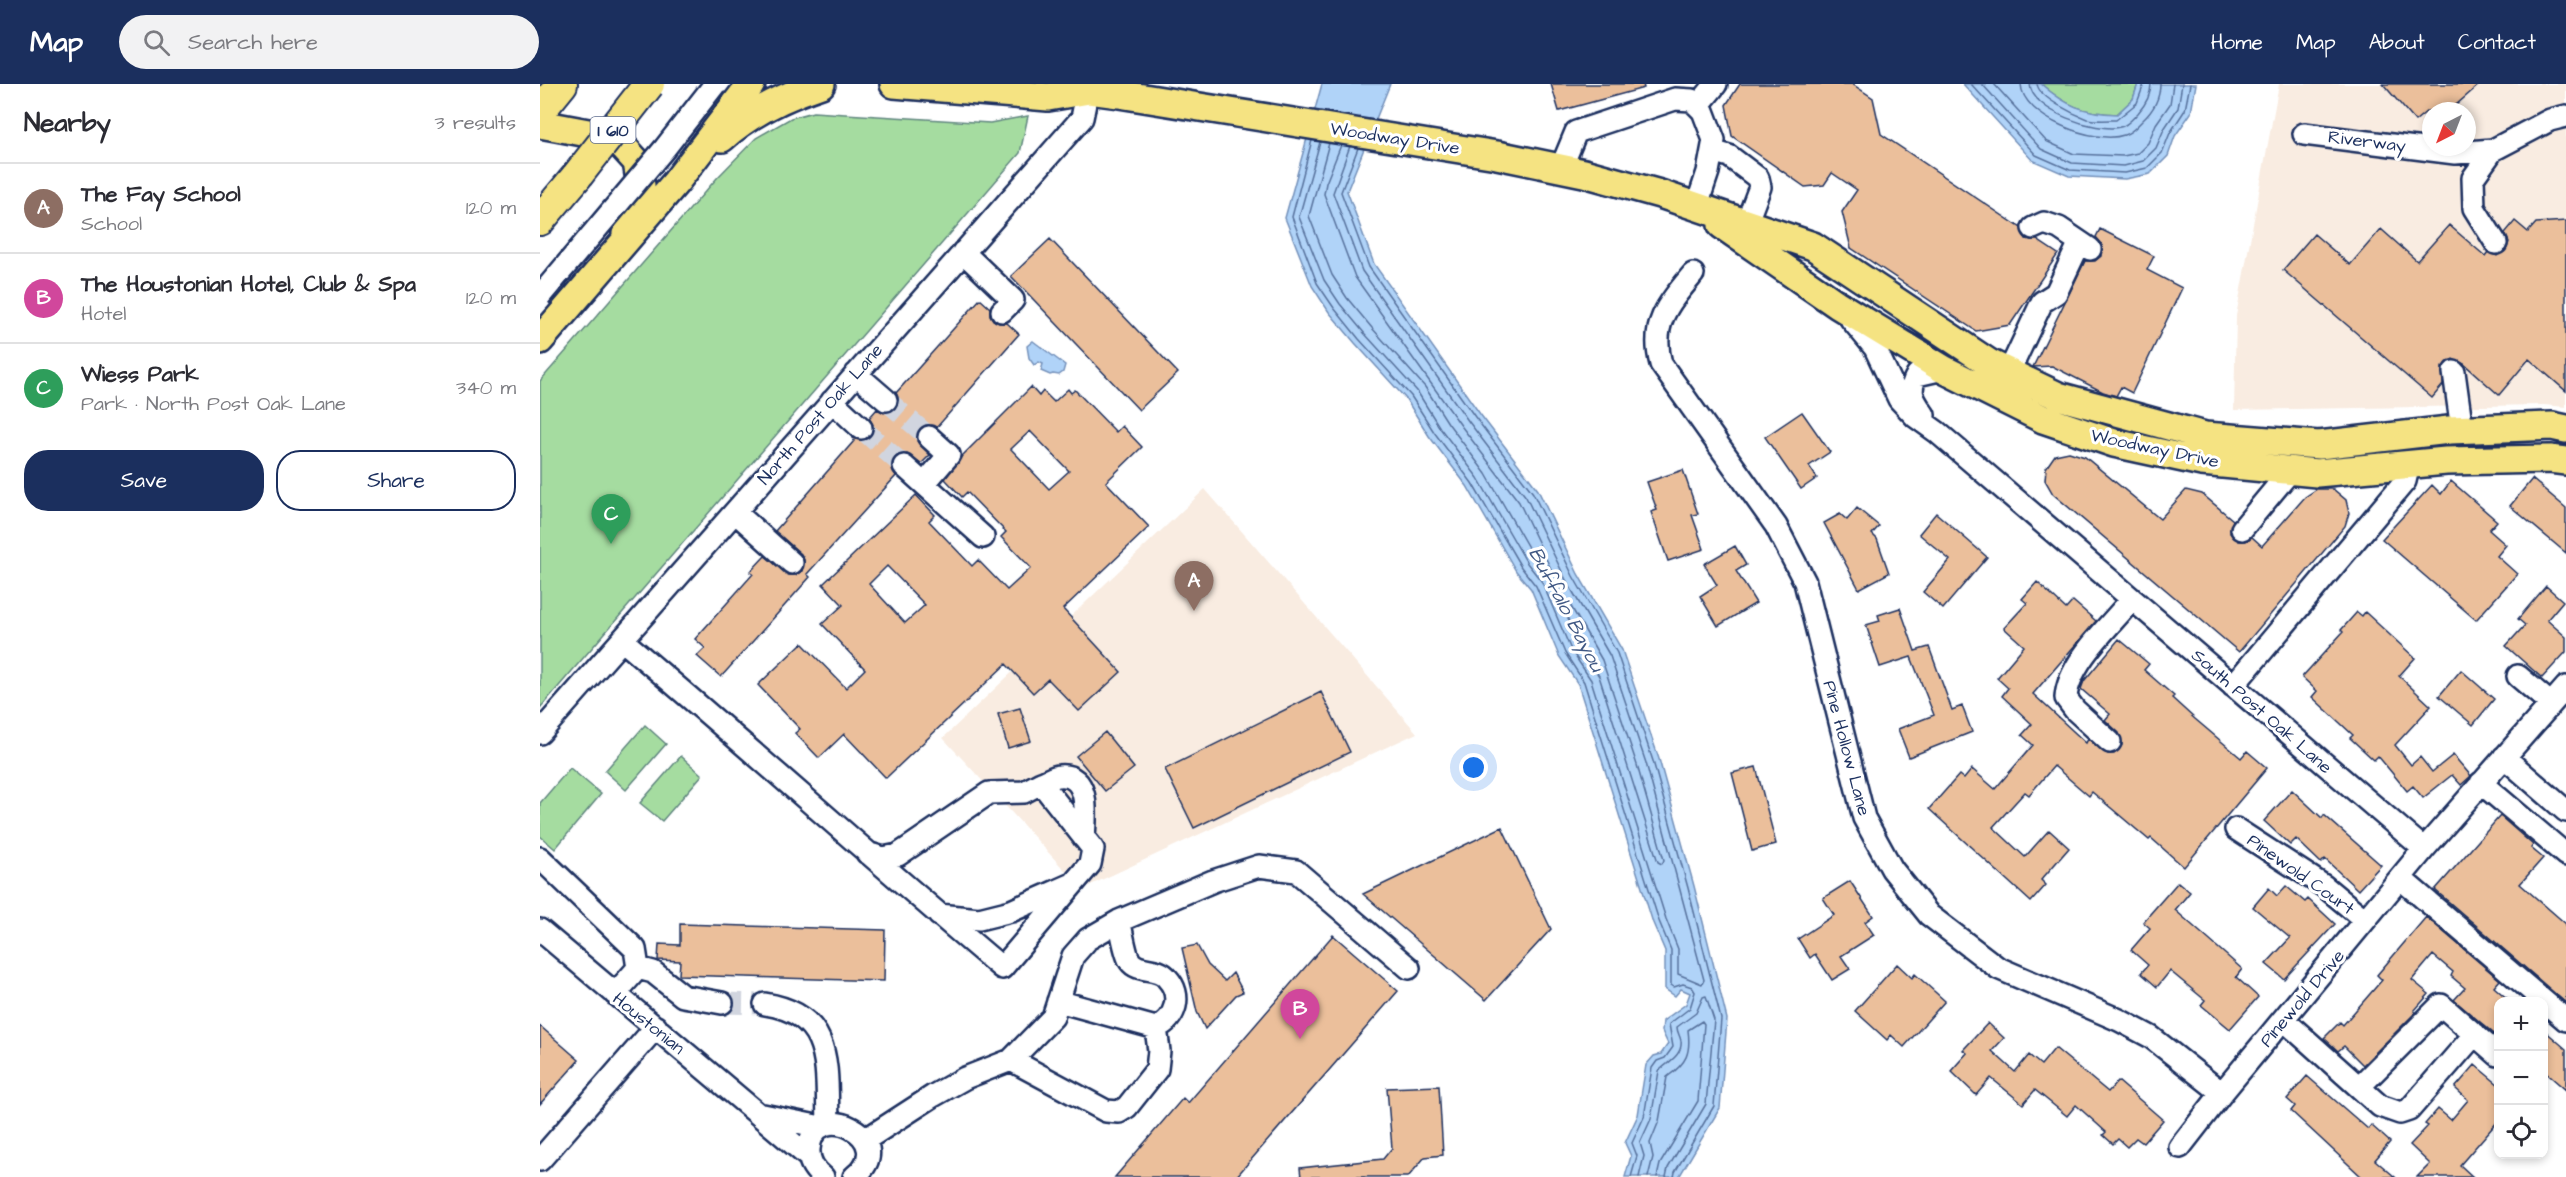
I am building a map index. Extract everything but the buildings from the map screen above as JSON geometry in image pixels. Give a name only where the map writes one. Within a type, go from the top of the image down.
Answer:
[{"type":"highway","points":[[540,111],[562,84]]},
{"type":"highway","name":"I 610","points":[[540,220],[649,84]]},
{"type":"main road","points":[[540,340],[676,182],[751,84]]},
{"type":"main road","points":[[676,182],[735,126],[792,93],[821,84]]},
{"type":"main road","name":"Woodway Drive","points":[[894,84],[1048,97],[1086,86],[1497,155],[1561,168],[1660,194],[1813,246],[1989,363],[2003,384],[2043,419],[2114,443],[2204,449],[2319,445],[2462,430],[2552,426],[2566,429]]},
{"type":"main road","points":[[540,124],[615,138],[637,162],[641,186],[622,246]]},
{"type":"main road","name":"Woodway Drive","points":[[1696,208],[1838,305],[1944,369],[2003,384]]},
{"type":"main road","points":[[2407,435],[2409,464]]},
{"type":"main road","name":"Woodway Drive","points":[[2204,449],[2291,470],[2317,473],[2446,460],[2550,459],[2566,461]]},
{"type":"street","points":[[540,296],[665,148],[715,84]]},
{"type":"street","points":[[1698,106],[1716,84]]},
{"type":"street","name":"North Post Oak Lane","points":[[540,733],[1082,118],[1086,86]]},
{"type":"street","points":[[1561,168],[1576,132],[1675,99],[1692,100],[1703,111],[1714,140],[1708,172],[1696,208]]},
{"type":"street","name":"Riverway","points":[[2304,134],[2455,153],[2493,150],[2550,120],[2566,116]]},
{"type":"street","points":[[2493,150],[2473,178],[2474,208],[2496,243]]},
{"type":"street","points":[[1712,151],[1729,156],[1758,178],[1760,187],[1746,224]]},
{"type":"street","points":[[2003,384],[2042,302],[2056,293],[2084,247],[2059,228],[2044,223],[2033,228]]},
{"type":"street","points":[[963,252],[1013,300],[1002,311]]},
{"type":"street","name":"Pine Hollow Lane","points":[[1693,274],[1671,300],[1660,319],[1657,350],[1661,364],[1776,526],[1805,582],[1864,818],[1892,869],[1929,915],[1998,968],[2119,1020],[2151,1037],[2222,1093]]},
{"type":"street","name":"South Post Oak Lane","points":[[1838,305],[1875,348],[1899,399],[1916,417],[1937,432],[2424,849]]},
{"type":"street","name":"South Post Oak Lane","points":[[1937,432],[1912,395],[1911,385],[1917,375],[1944,369]]},
{"type":"street","points":[[2454,372],[2462,430]]},
{"type":"street","points":[[856,374],[886,400]]},
{"type":"street","points":[[832,401],[861,428]]},
{"type":"street","points":[[924,484],[949,455],[928,437]]},
{"type":"street","points":[[2233,686],[2405,481],[2409,464]]},
{"type":"street","points":[[904,466],[982,537]]},
{"type":"street","points":[[2242,529],[2291,470]]},
{"type":"street","points":[[735,512],[792,563]]},
{"type":"street","points":[[2110,742],[2075,710],[2066,698],[2067,685],[2076,666],[2132,599]]},
{"type":"street","points":[[622,640],[738,738],[867,854],[1002,968],[1090,864],[1093,849],[1041,783]]},
{"type":"street","points":[[2518,676],[2551,704]]},
{"type":"street","points":[[2424,849],[2566,687]]},
{"type":"street","points":[[2504,757],[2566,811]]},
{"type":"street","points":[[867,854],[883,858],[898,855],[989,793],[1024,792],[1059,776],[1072,778],[1082,789],[1085,804],[1084,838]]},
{"type":"street","points":[[2481,783],[2566,855]]},
{"type":"street","name":"Pinewold Court","points":[[2236,829],[2324,886],[2366,921]]},
{"type":"street","name":"Pinewold Drive","points":[[2180,1147],[2424,849]]},
{"type":"street","points":[[540,858],[635,950],[638,968]]},
{"type":"street","points":[[858,1175],[868,1155],[865,1140],[965,1078],[1011,1060],[1053,1017],[1073,956],[1088,939],[1119,921],[1213,881],[1259,866],[1296,871],[1409,968]]},
{"type":"street","points":[[2400,878],[2566,1020]]},
{"type":"street","points":[[939,915],[979,919],[1011,911],[1072,885]]},
{"type":"street","points":[[1058,1001],[1156,1028],[1168,1022],[1176,1006],[1174,989],[1160,972],[1138,968],[1130,961],[1119,921]]},
{"type":"street","name":"Houstonian","points":[[540,930],[760,1114],[814,1170]]},
{"type":"street","points":[[615,994],[638,968]]},
{"type":"street","points":[[638,968],[653,972],[683,996],[722,1003]]},
{"type":"street","points":[[765,1004],[796,1013],[811,1024],[821,1040],[826,1069],[824,1126],[813,1135],[809,1145],[814,1170]]},
{"type":"street","points":[[2359,1087],[2441,1005],[2495,1051]]},
{"type":"street","points":[[2284,1020],[2380,1106],[2400,1113],[2409,1110],[2475,1034]]},
{"type":"street","points":[[540,1160],[656,1027]]},
{"type":"street","points":[[1011,1060],[1106,1111],[1119,1112],[1127,1107],[1157,1070],[1159,1051],[1156,1028]]},
{"type":"street","name":"Houstonian","points":[[760,1114],[824,1126],[846,1125],[856,1130],[865,1140]]},
{"type":"shaded area","points":[[2279,84],[2566,84],[2566,407],[2544,405],[2234,410],[2236,316]]},
{"type":"shaded area","points":[[1205,489],[1417,733],[1082,889],[943,738]]},
{"type":"green space","points":[[2041,84],[2138,84],[2133,99],[2117,114],[2076,107],[2059,98]]},
{"type":"green space","points":[[813,112],[990,123],[1028,116],[1020,153],[540,708],[540,381],[717,178],[756,138],[791,118]]},
{"type":"green space","points":[[645,725],[666,744],[626,790],[605,771]]},
{"type":"green space","points":[[681,756],[702,775],[662,821],[640,803]]},
{"type":"green space","points":[[570,768],[601,794],[555,849],[540,836],[540,803]]},
{"type":"water","name":"Buffalo Bayou","points":[[1322,84],[1390,84],[1347,191],[1374,264],[1480,414],[1538,490],[1578,574],[1622,650],[1659,759],[1727,1019],[1720,1108],[1679,1177],[1625,1177],[1631,1156],[1625,1143],[1638,1115],[1646,1065],[1654,1056],[1661,1054],[1668,1044],[1662,1031],[1663,1021],[1686,1004],[1690,993],[1681,989],[1675,996],[1665,989],[1665,951],[1653,923],[1578,684],[1559,656],[1531,589],[1516,571],[1467,486],[1429,436],[1406,399],[1329,312],[1312,286],[1285,218]]},
{"type":"water","points":[[1963,84],[2041,84],[2059,98],[2076,107],[2117,114],[2133,99],[2138,84],[2196,84],[2191,113],[2175,136],[2168,156],[2150,174],[2125,179],[2069,176],[2032,160]]},
{"type":"water","points":[[1033,341],[1065,365],[1063,372],[1059,375],[1050,375],[1041,371],[1043,364],[1039,362],[1034,365],[1029,358],[1027,346]]},
{"type":"tunnel","points":[[886,400],[929,437]]},
{"type":"tunnel","points":[[861,428],[904,466]]},
{"type":"tunnel","points":[[722,1003],[765,1004]]},
{"type":"place","name":"Wiess Park","points":[[611,544]]},
{"type":"place","name":"The Fay School","points":[[1194,611]]},
{"type":"place","name":"The Houstonian Hotel, Club & Spa","points":[[1300,1039]]}]
